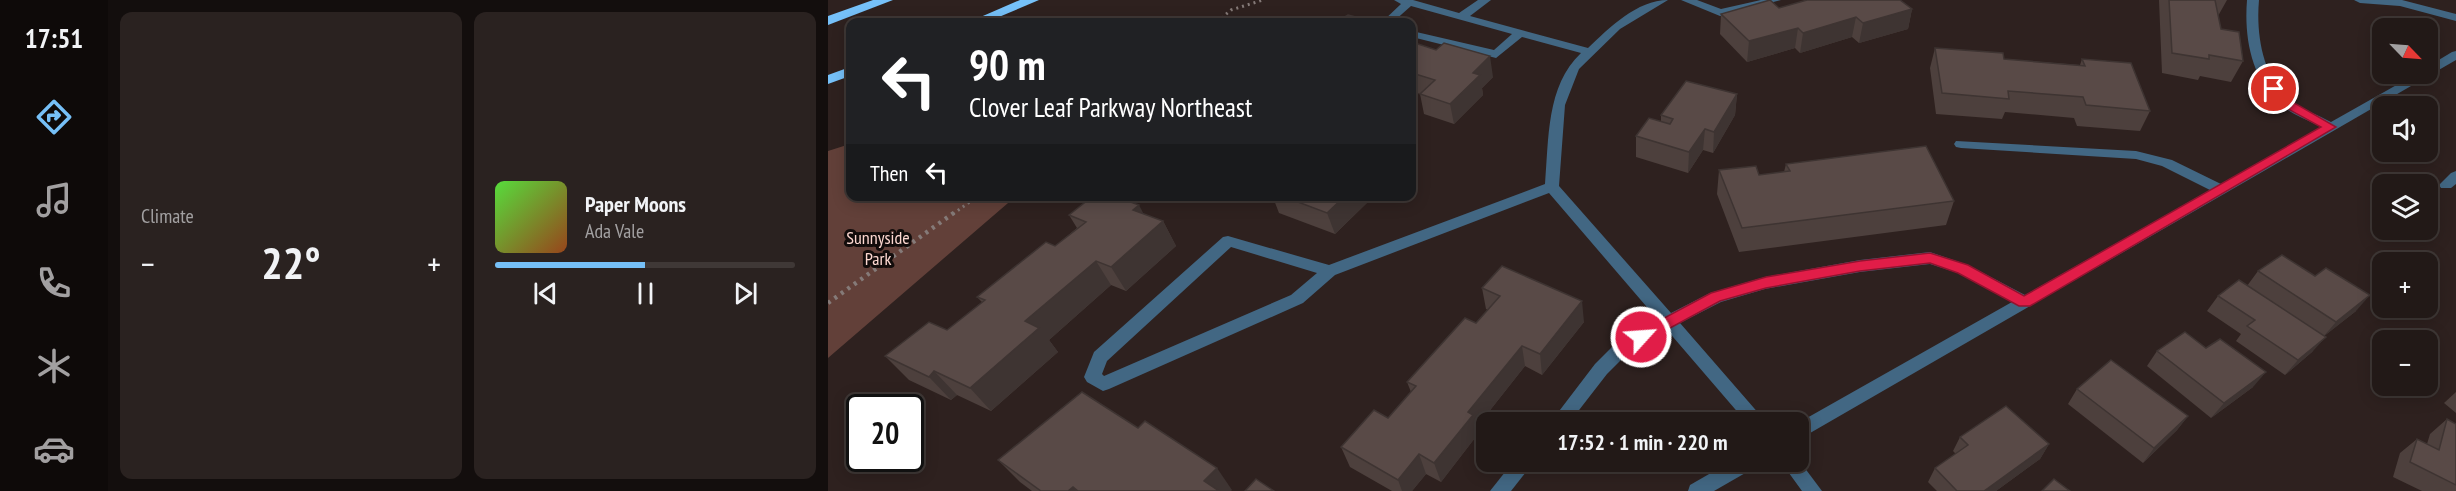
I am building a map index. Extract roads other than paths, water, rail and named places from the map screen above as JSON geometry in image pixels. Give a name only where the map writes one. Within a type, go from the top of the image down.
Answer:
[{"type":"highway","points":[[828,21],[886,0]]},
{"type":"highway","points":[[986,18],[1032,0]]},
{"type":"highway","points":[[1002,12],[1037,0]]},
{"type":"highway","points":[[828,80],[846,73]]},
{"type":"street","points":[[1461,17],[1485,0]]},
{"type":"street","points":[[1662,0],[1616,27],[1573,68],[1559,105],[1552,187],[1748,412]]},
{"type":"street","points":[[1688,0],[1720,12],[1775,0]]},
{"type":"street","points":[[2253,0],[2251,22],[2263,76],[2285,102],[2330,127]]},
{"type":"street","points":[[2360,0],[2401,3],[2428,8],[2456,18]]},
{"type":"street","points":[[1390,18],[1405,1],[1590,52]]},
{"type":"street","points":[[1416,35],[1496,54],[1520,33]]},
{"type":"street","points":[[2440,64],[2456,55]]},
{"type":"street","points":[[2440,64],[2456,72]]},
{"type":"street","points":[[1809,426],[2406,84]]},
{"type":"street","points":[[1961,144],[2136,155],[2167,163],[2220,189]]},
{"type":"street","points":[[1330,271],[1228,242],[1100,357],[1093,376],[1103,384],[1297,300],[1330,271],[1552,187]]},
{"type":"street","points":[[1568,412],[1601,369],[1626,344],[1716,297],[1766,283],[1860,266],[1930,258],[1963,269],[2025,302]]},
{"type":"street","points":[[1499,491],[1516,472]]},
{"type":"street","points":[[1697,491],[1730,472]]},
{"type":"street","points":[[1798,472],[1813,491]]},
{"type":"park label","name":"Sunnyside Park","points":[[878,247]]}]
